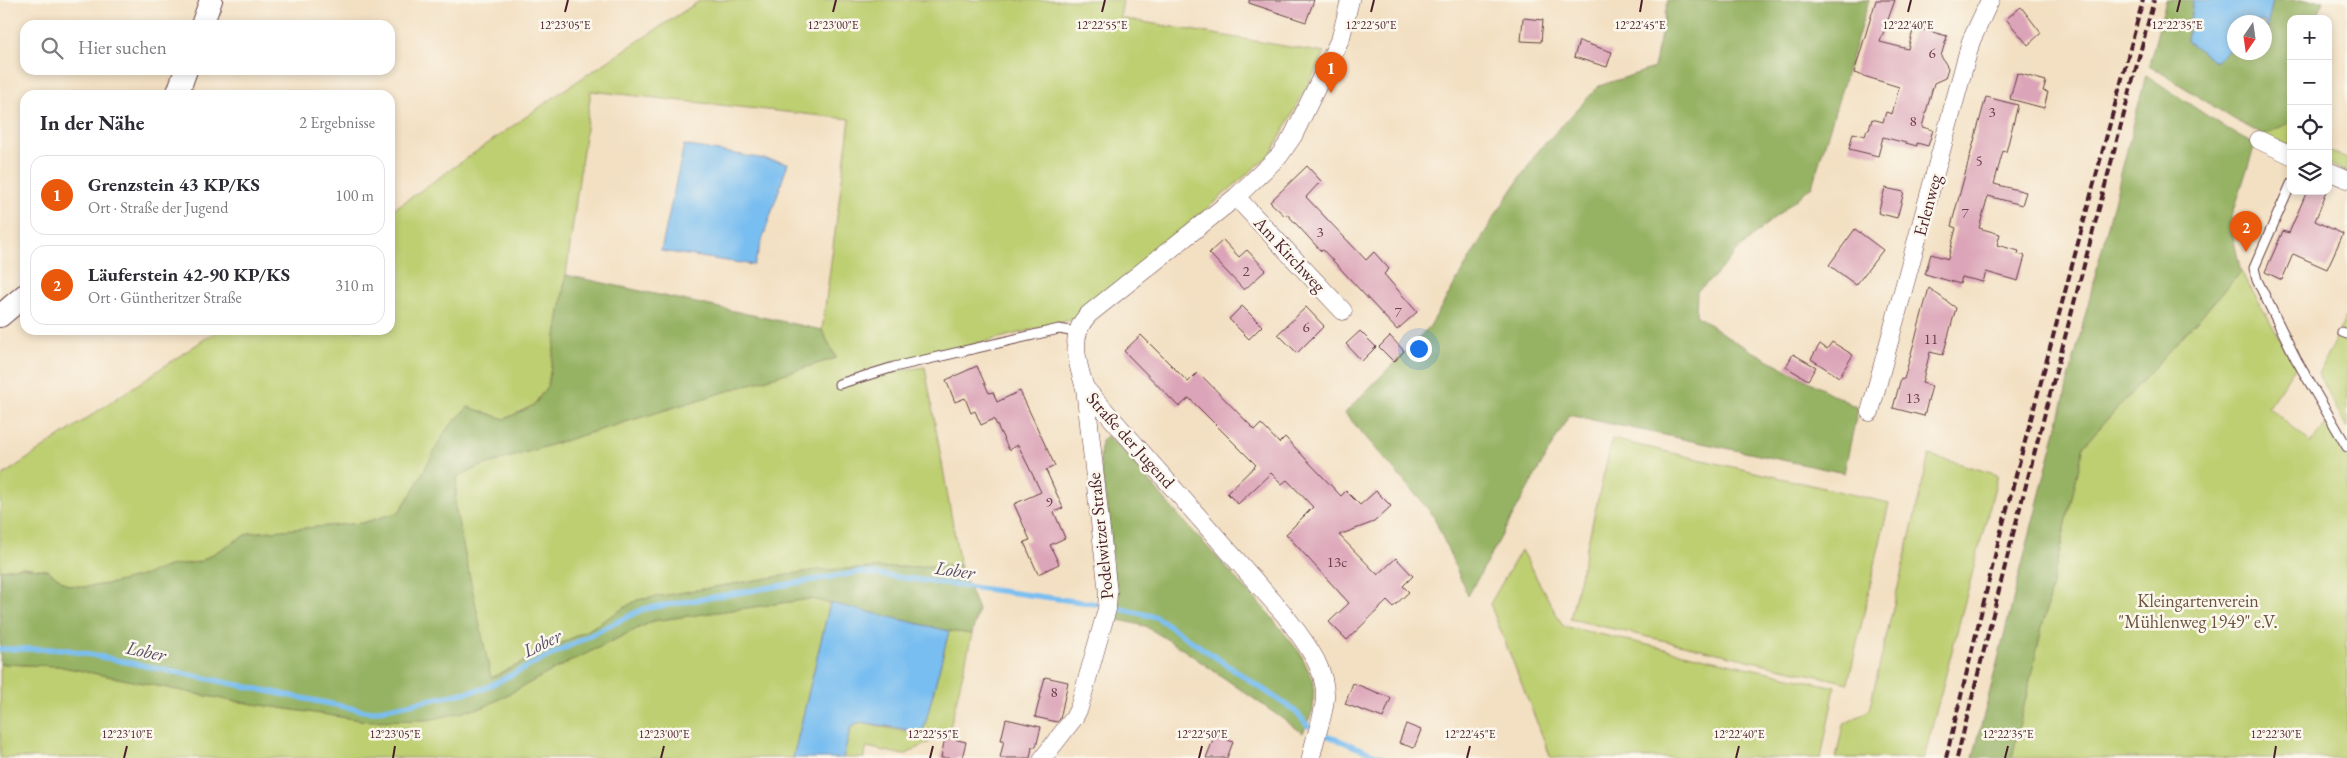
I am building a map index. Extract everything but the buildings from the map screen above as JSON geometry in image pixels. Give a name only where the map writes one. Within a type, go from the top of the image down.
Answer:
[{"type":"street","points":[[204,20],[210,0]]},
{"type":"street","points":[[1076,332],[1082,321],[1089,314],[1236,197],[1280,155],[1293,136],[1341,36],[1350,0]]},
{"type":"street","name":"Erlenweg","points":[[1870,412],[1971,41],[1990,0]]},
{"type":"street","points":[[180,90],[184,75]]},
{"type":"street","points":[[2259,140],[2287,152]]},
{"type":"street","points":[[2332,173],[2347,179]]},
{"type":"street","name":"Am Kirchweg","points":[[1236,197],[1343,311]]},
{"type":"street","points":[[0,316],[20,299]]},
{"type":"street","name":"Straße der Jugend","points":[[1076,332],[1079,371],[1085,388],[1284,614],[1310,650],[1323,676],[1326,689],[1324,706],[1311,758]]},
{"type":"street","name":"Podelwitzer Straße","points":[[1043,758],[1074,718],[1079,708],[1108,609],[1108,593],[1085,388]]},
{"type":"lane","points":[[2287,193],[2254,268],[2257,280],[2296,359],[2347,448]]},
{"type":"lane","points":[[839,384],[894,367],[1059,329],[1076,332]]},
{"type":"green space","points":[[701,0],[1123,0],[1120,18],[1325,53],[1271,154],[1078,318],[851,376],[925,367],[960,565],[817,570],[637,600],[590,629],[491,678],[455,507],[457,478],[478,467],[836,358],[822,330],[850,119],[591,91],[566,275],[548,385],[534,405],[505,419],[468,407],[399,512],[362,523],[249,533],[199,562],[169,566],[145,575],[114,583],[85,587],[68,585],[47,570],[22,567],[0,570],[0,477],[211,335],[395,335],[395,208],[567,88]]},
{"type":"green space","points":[[1668,0],[1869,0],[1812,186],[1762,228],[1738,250],[1713,278],[1697,291],[1696,315],[1732,340],[1858,408],[1844,473],[1569,415],[1468,596],[1433,515],[1345,413],[1430,326],[1496,214],[1538,151],[1599,86],[1654,68]]},
{"type":"green space","points":[[2166,0],[2193,0],[2187,41],[2216,62],[2227,52],[2227,60],[2272,60],[2272,15],[2270,15],[2273,0],[2323,0],[2318,15],[2287,15],[2287,124],[2263,135],[2232,118],[2149,65]]},
{"type":"green space","points":[[2146,75],[2227,129],[2255,144],[2230,223],[2241,272],[2084,445],[2012,758],[1973,758]]},
{"type":"green space","points":[[2287,124],[2287,146],[2263,135]]},
{"type":"green space","points":[[2332,152],[2347,158],[2347,172],[2332,166]]},
{"type":"green space","name":"Kleingartenverein \"Mühlenweg 1949\" e.V.","points":[[2241,272],[2296,366],[2268,407],[2311,443],[2329,420],[2347,455],[2347,758],[2012,758],[2084,445]]},
{"type":"green space","points":[[566,275],[822,330],[836,358],[478,467],[457,478],[455,507],[491,678],[590,629],[637,600],[817,570],[960,565],[978,610],[972,634],[949,631],[810,599],[653,621],[565,664],[484,707],[429,720],[368,721],[227,700],[58,666],[0,664],[0,570],[22,567],[47,570],[68,585],[85,587],[114,583],[145,575],[169,566],[199,562],[249,533],[362,523],[399,512],[446,430],[468,407],[505,419],[534,405],[548,385]]},
{"type":"green space","points":[[2347,315],[2347,428],[2318,374]]},
{"type":"green space","points":[[1107,436],[1129,456],[1169,505],[1268,613],[1300,653],[1314,682],[1313,710],[1303,733],[1181,648],[1145,626],[1115,619],[1111,536],[1100,463],[1101,441]]},
{"type":"green space","points":[[1612,439],[1889,503],[1848,683],[1570,619]]},
{"type":"green space","points":[[1929,455],[1998,475],[1924,758],[1836,758],[1843,725],[1869,710]]},
{"type":"green space","points":[[1521,550],[1563,626],[1835,687],[1821,758],[1551,758],[1490,604]]},
{"type":"green space","points":[[810,599],[830,603],[793,758],[0,758],[0,664],[58,666],[227,700],[368,721],[484,707],[565,664],[653,621]]},
{"type":"green space","points":[[949,631],[972,634],[949,732],[904,755],[867,747],[864,758],[843,758],[851,727],[861,722],[913,733],[920,732],[924,728]]},
{"type":"water","points":[[2193,0],[2273,0],[2270,15],[2227,15],[2227,52],[2216,62],[2187,41]]},
{"type":"water","points":[[684,145],[788,163],[754,265],[661,251]]},
{"type":"water","points":[[830,603],[949,631],[924,728],[920,732],[861,722],[851,727],[843,758],[793,758]]},
{"type":"waterway","name":"Lober","points":[[0,649],[63,649],[370,712],[483,689],[643,609],[860,572],[1096,604]]},
{"type":"waterway","name":"Lober","points":[[1116,608],[1156,617],[1295,711],[1308,726]]},
{"type":"waterway","name":"Lober","points":[[1326,735],[1383,758]]},
{"type":"railway","points":[[1946,758],[2000,535],[2143,0]]},
{"type":"railway","points":[[1957,758],[2012,538],[2154,0]]},
{"type":"place","name":"Grenzstein 43 KP/KS","points":[[1331,93]]},
{"type":"place","name":"Läuferstein 42-90 KP/KS","points":[[2246,252]]}]
